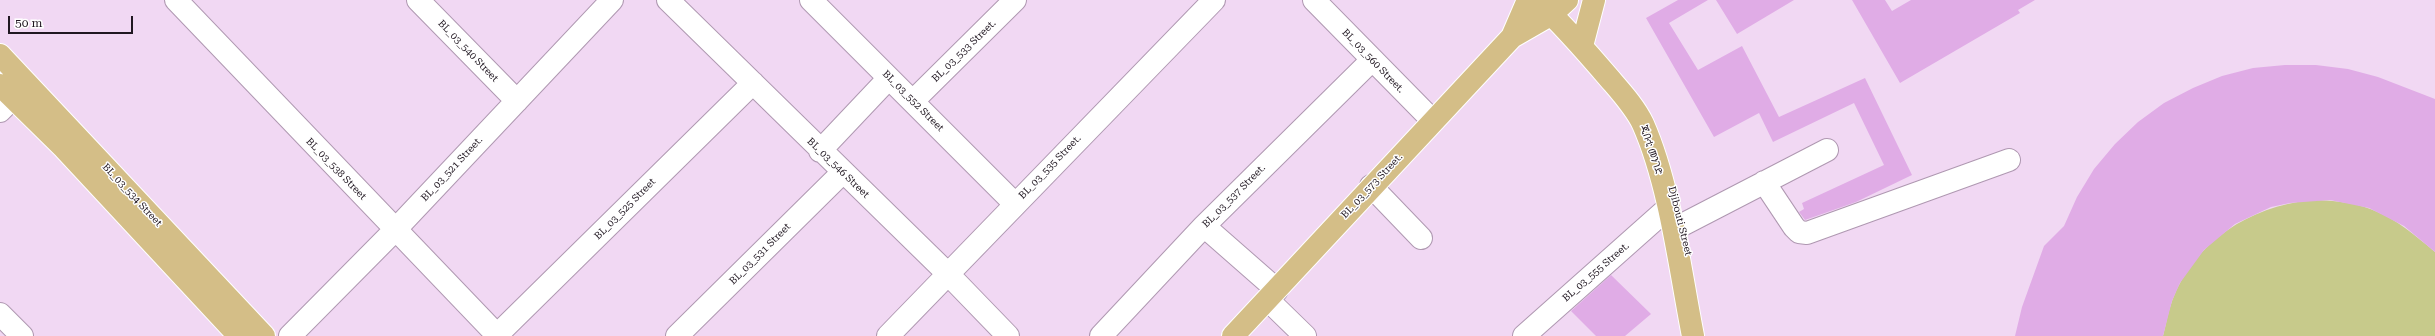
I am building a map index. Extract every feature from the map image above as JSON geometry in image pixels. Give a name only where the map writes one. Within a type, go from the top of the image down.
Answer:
[{"type":"main road","points":[[1512,37],[1528,0]]},
{"type":"main road","points":[[1584,39],[1594,0]]},
{"type":"main road","points":[[1512,37],[1554,4]]},
{"type":"main road","name":"ጂቡቲ መንገድ","points":[[1554,4],[1584,39],[1642,123],[1654,153],[1668,208],[1693,336]]},
{"type":"main road","name":"BL_03_573 Street.","points":[[1233,336],[1273,295],[1371,186],[1512,37]]},
{"type":"main road","name":"Djibouti Street","points":[[1584,39],[1632,92],[1656,128],[1682,225],[1703,336]]},
{"type":"main road","name":"BL_03_534 Street","points":[[0,55],[264,336]]},
{"type":"main road","name":"BL_03_534 Street","points":[[4,98],[69,154],[239,336]]},
{"type":"street","name":"BL_03_538 Street","points":[[176,0],[498,336]]},
{"type":"street","name":"BL_03_540 Street","points":[[418,0],[517,101]]},
{"type":"street","name":"BL_03_521 Street.","points":[[290,336],[396,230],[612,0]]},
{"type":"street","name":"BL_03_546 Street","points":[[668,0],[842,173],[948,274],[1008,336]]},
{"type":"street","name":"BL_03_552 Street","points":[[810,0],[1015,204]]},
{"type":"street","name":"BL_03_535 Street.","points":[[888,336],[1214,0]]},
{"type":"street","name":"BL_03_560 Street.","points":[[1314,0],[1433,121]]},
{"type":"street","name":"BL_03_533 Street.","points":[[913,101],[1002,5]]},
{"type":"street","name":"BL_03_537 Street.","points":[[1101,336],[1204,226],[1372,60]]},
{"type":"street","points":[[820,151],[889,78]]},
{"type":"street","name":"BL_03_525 Street","points":[[498,336],[752,83]]},
{"type":"street","points":[[1682,225],[1827,150]]},
{"type":"street","points":[[1764,182],[1794,227],[1799,232],[1807,233],[2009,160]]},
{"type":"street","name":"BL_03_531 Street","points":[[686,333],[842,173]]},
{"type":"street","points":[[1371,186],[1421,238]]},
{"type":"street","name":"BL_03_555 Street.","points":[[1524,336],[1668,208]]},
{"type":"street","points":[[1204,226],[1273,295],[1305,336]]},
{"type":"street","points":[[0,314],[22,336]]},
{"type":"green space","points":[[2310,200],[2348,203],[2378,212],[2405,228],[2435,252],[2435,336],[2163,336],[2172,301],[2182,280],[2194,261],[2210,245],[2227,231],[2246,219],[2266,210]]},
{"type":"building","points":[[1678,0],[1708,0],[1669,23],[1698,70],[1742,46],[1779,117],[1865,78],[1912,175],[1856,202],[1805,220],[1799,212],[1804,209],[1802,203],[1884,165],[1854,103],[1773,142],[1759,113],[1714,137],[1646,18]]},
{"type":"building","points":[[1716,0],[1794,0],[1737,34]]},
{"type":"building","points":[[1852,0],[1885,0],[1892,11],[1911,0],[2035,0],[2018,10],[2020,13],[1900,83]]},
{"type":"building","points":[[2285,65],[2316,65],[2348,69],[2378,77],[2435,99],[2435,252],[2404,226],[2369,208],[2330,200],[2290,203],[2271,207],[2235,224],[2204,250],[2180,283],[2172,301],[2163,336],[2015,336],[2022,307],[2044,246],[2064,226],[2077,197],[2094,169],[2115,144],[2138,122],[2164,103],[2193,88],[2222,76],[2253,68]]},
{"type":"building","points":[[1611,275],[1651,314],[1625,336],[1596,336],[1571,311]]}]
